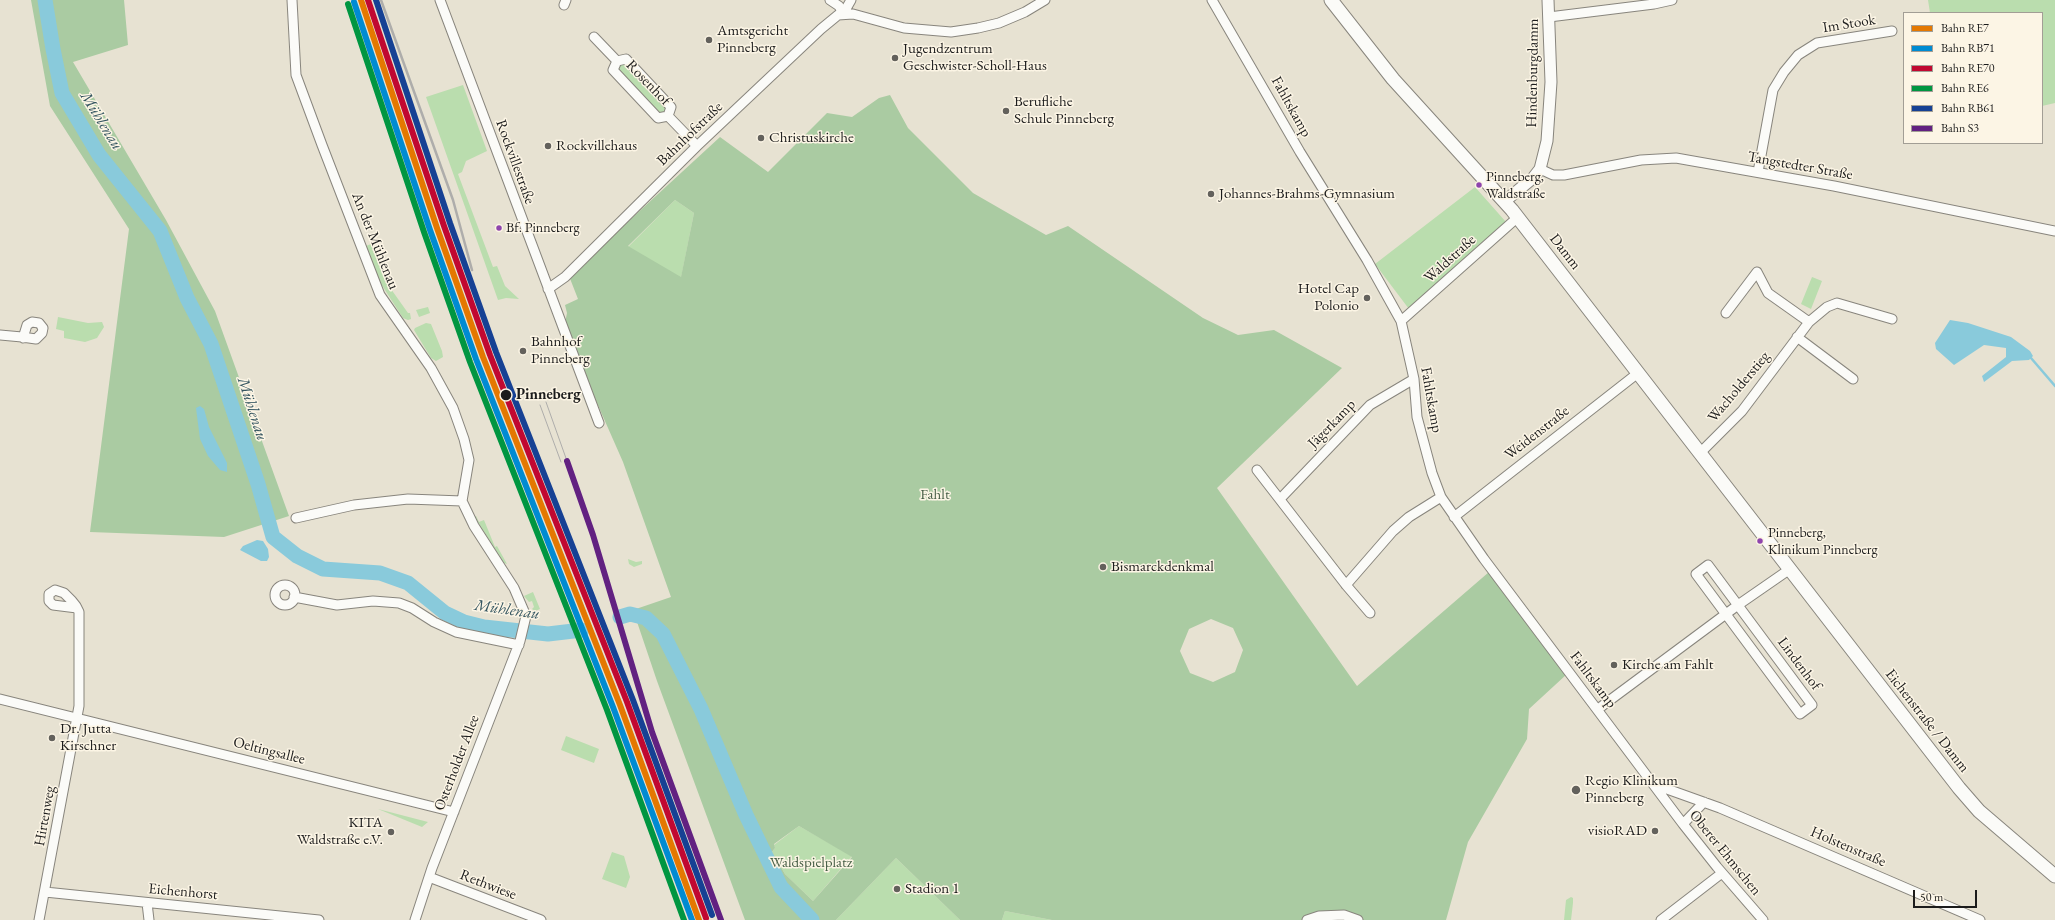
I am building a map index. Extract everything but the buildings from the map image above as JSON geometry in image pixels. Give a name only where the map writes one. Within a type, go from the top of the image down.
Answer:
[{"type":"main road","name":"Damm","points":[[1331,0],[1393,79],[1518,217],[1762,534]]},
{"type":"main road","name":"Eichenstraße / Damm","points":[[1762,534],[1959,788],[1979,811],[2055,876]]},
{"type":"street","name":"An der Mühlenau","points":[[292,0],[296,75],[380,295],[431,368],[453,408],[464,439],[469,460],[462,501]]},
{"type":"street","name":"Rockvillestraße","points":[[440,0],[599,423]]},
{"type":"street","points":[[830,0],[839,6],[843,14],[858,16],[904,28],[951,32],[999,23],[1025,12],[1045,0]]},
{"type":"street","name":"Bahnhofstraße","points":[[548,289],[565,277],[697,146],[825,25],[838,15],[843,14],[851,0]]},
{"type":"street","name":"Fahltskamp","points":[[1212,0],[1401,321],[1414,379],[1417,417],[1432,473],[1441,498],[1653,784]]},
{"type":"street","name":"Hindenburgdamm","points":[[1540,169],[1549,125],[1551,82],[1548,0]]},
{"type":"street","points":[[1549,17],[1654,4],[1672,0]]},
{"type":"street","name":"Im Stook","points":[[1758,172],[1773,90],[1784,72],[1798,55],[1817,43],[1892,31]]},
{"type":"street","name":"Rosenhof","points":[[594,37],[617,61]]},
{"type":"street","name":"Rosenhof","points":[[617,61],[626,59],[671,107],[668,116]]},
{"type":"street","name":"Rosenhof","points":[[617,61],[613,70],[658,118],[668,116]]},
{"type":"street","name":"Rosenhof","points":[[668,116],[697,146]]},
{"type":"street","name":"Tangstedter Straße","points":[[1540,169],[1553,175],[1564,175],[1658,158],[1676,158],[1834,186],[2055,231]]},
{"type":"street","points":[[1505,201],[1533,178],[1540,169]]},
{"type":"street","name":"Waldstraße","points":[[1401,321],[1518,217]]},
{"type":"street","points":[[1726,313],[1757,272],[1768,293],[1809,322]]},
{"type":"street","name":"Wacholderstieg","points":[[1700,453],[1742,411],[1809,322],[1826,306],[1837,303],[1892,320]]},
{"type":"street","points":[[0,334],[23,338]]},
{"type":"street","points":[[1797,337],[1853,379]]},
{"type":"street","name":"Weidenstraße","points":[[1454,516],[1638,372]]},
{"type":"street","name":"Jägerkamp","points":[[1280,500],[1370,405],[1414,379]]},
{"type":"street","points":[[1258,470],[1346,585],[1370,613]]},
{"type":"street","points":[[1346,585],[1393,531],[1409,517],[1441,498]]},
{"type":"street","points":[[296,518],[354,505],[408,499],[462,501]]},
{"type":"street","name":"Osterholder Allee","points":[[415,920],[429,877],[520,643],[526,616],[514,588],[474,526],[462,501]]},
{"type":"street","name":"Lindenhof","points":[[1708,565],[1738,605],[1812,705],[1800,714],[1696,574],[1708,565]]},
{"type":"street","points":[[1598,709],[1738,605],[1790,569]]},
{"type":"street","points":[[294,597],[337,605],[373,601],[399,603],[412,608],[434,622],[456,632],[520,643]]},
{"type":"street","points":[[77,608],[79,612],[79,706],[77,717]]},
{"type":"street","name":"Oeltingsallee","points":[[0,699],[454,812]]},
{"type":"street","name":"Hirtenweg","points":[[40,920],[77,717]]},
{"type":"street","name":"Holstenstraße","points":[[1653,784],[1704,802],[1829,854],[1980,920]]},
{"type":"street","name":"Oberer Ehmschen","points":[[1653,784],[1722,873],[1763,920]]},
{"type":"street","points":[[1683,824],[1704,802]]},
{"type":"street","points":[[1660,920],[1722,873]]},
{"type":"street","name":"Rethwiese","points":[[429,877],[538,920]]},
{"type":"street","name":"Eichenhorst","points":[[45,892],[319,920]]},
{"type":"street","points":[[147,903],[149,920]]},
{"type":"street","points":[[1307,920],[1319,916],[1344,915],[1358,920]]},
{"type":"green space","points":[[31,0],[124,0],[128,45],[73,62],[166,220],[215,311],[289,516],[224,537],[90,532],[129,229],[50,106]]},
{"type":"green space","points":[[1928,0],[2055,0],[2055,103],[2043,106],[2043,12],[1930,12]]},
{"type":"green space","points":[[623,62],[667,108],[665,113],[657,113],[617,71],[619,63]]},
{"type":"green space","points":[[463,85],[487,151],[466,161],[462,172],[458,174],[493,267],[497,266],[505,286],[519,299],[506,298],[498,300],[426,97]]},
{"type":"green space","name":"Fahlt","points":[[890,95],[908,128],[973,193],[1046,235],[1068,226],[1203,318],[1238,335],[1274,330],[1342,368],[1217,488],[1357,686],[1489,572],[1567,674],[1529,709],[1527,739],[1468,842],[1446,920],[1052,920],[1005,911],[1002,920],[960,920],[896,858],[836,920],[745,920],[657,681],[633,610],[671,597],[623,462],[564,328],[567,313],[565,305],[578,299],[569,276],[720,137],[768,172],[827,113],[852,117],[879,98]],"holes":[[[675,200],[694,213],[681,277],[628,246]],[[1211,619],[1233,628],[1243,650],[1235,672],[1213,682],[1190,673],[1180,651],[1189,629]],[[799,826],[852,857],[813,901],[785,874],[772,852],[775,848],[774,844]]]},
{"type":"green space","points":[[1475,187],[1506,222],[1409,309],[1375,264]]},
{"type":"green space","points":[[675,200],[694,213],[681,278],[628,247]]},
{"type":"green space","points":[[373,243],[386,282],[408,313],[410,313],[411,319],[408,320],[403,318],[374,273],[364,247]]},
{"type":"green space","points":[[1812,277],[1822,281],[1811,309],[1801,304]]},
{"type":"green space","points":[[428,307],[430,313],[419,317],[416,310]]},
{"type":"green space","points":[[58,317],[88,323],[102,322],[104,327],[97,338],[85,342],[64,338],[64,331],[56,329]]},
{"type":"green space","points":[[426,323],[431,324],[442,351],[443,357],[436,361],[431,358],[414,330],[415,328]]},
{"type":"green space","points":[[474,516],[476,516],[479,522],[484,520],[495,547],[497,546],[507,564],[504,563]]},
{"type":"green space","points":[[628,559],[636,562],[642,561],[642,564],[634,567],[629,564]]},
{"type":"green space","points":[[533,592],[540,609],[535,611],[532,609],[534,607],[532,601],[529,602],[524,596]]},
{"type":"green space","points":[[566,736],[599,749],[594,763],[561,750]]},
{"type":"green space","points":[[378,809],[428,822],[422,827]]},
{"type":"green space","name":"Waldspielplatz","points":[[799,826],[852,856],[813,901],[785,874],[772,852],[775,848],[774,845]]},
{"type":"green space","points":[[612,852],[624,856],[630,877],[626,888],[602,879]]},
{"type":"green space","name":"Stadion 1","points":[[896,858],[960,920],[836,920]]},
{"type":"green space","points":[[1571,897],[1573,898],[1573,903],[1571,920],[1564,920],[1566,900]]},
{"type":"green space","points":[[1005,911],[1052,920],[1002,920]]},
{"type":"water","points":[[1950,320],[1968,323],[2011,337],[2030,351],[2033,356],[2029,360],[2012,361],[1984,382],[1982,376],[2006,357],[2006,348],[1984,345],[1954,365],[1936,349],[1935,343]]},
{"type":"water","points":[[200,406],[204,409],[209,427],[227,463],[227,472],[220,470],[208,456],[200,439],[196,408]]},
{"type":"water","points":[[257,540],[263,541],[268,549],[269,557],[267,561],[261,561],[240,550],[243,546]]},
{"type":"waterway","name":"Mühlenau","points":[[45,0],[62,93],[99,155],[160,231],[187,298],[211,344],[258,484],[273,537],[297,556],[323,569],[380,573],[408,583],[445,613],[464,622],[484,627],[548,634],[582,630]]},
{"type":"waterway","points":[[2031,358],[2055,386]]},
{"type":"waterway","name":"Mühlenau","points":[[620,617],[630,614],[646,618],[663,634],[701,709],[746,815],[781,887],[812,920]]},
{"type":"tram line","points":[[546,402],[567,461]]},
{"type":"tram line","points":[[540,405],[561,462]]},
{"type":"railway","points":[[381,0],[453,200],[472,270]]},
{"type":"rail line","name":"RE7","points":[[361,0],[437,228],[483,357],[620,705],[699,920]]},
{"type":"rail line","name":"RE70","points":[[368,0],[444,226],[490,355],[627,702],[706,918]]},
{"type":"rail line","name":"RB61","points":[[376,0],[450,223],[496,352],[633,700],[712,915]]},
{"type":"rail line","name":"RB71","points":[[354,2],[430,230],[476,359],[613,707],[692,920]]},
{"type":"rail line","name":"RE6","points":[[348,4],[424,232],[470,362],[607,710],[684,920]]},
{"type":"rail line","name":"S3","points":[[567,461],[593,535],[652,732],[721,920]]},
{"type":"place","name":"Amtsgericht Pinneberg","points":[[709,40]]},
{"type":"place","name":"Jugendzentrum Geschwister-Scholl-Haus","points":[[895,58]]},
{"type":"place","name":"Berufliche Schule Pinneberg","points":[[1006,111]]},
{"type":"place","name":"Christuskirche","points":[[761,138]]},
{"type":"place","name":"Rockvillehaus","points":[[548,146]]},
{"type":"place","name":"Pinneberg, Waldstraße","points":[[1479,185]]},
{"type":"place","name":"Johannes-Brahms-Gymnasium","points":[[1211,194]]},
{"type":"place","name":"Bf. Pinneberg","points":[[499,228]]},
{"type":"place","name":"Hotel Cap Polonio","points":[[1367,298]]},
{"type":"place","name":"Bahnhof Pinneberg","points":[[523,351]]},
{"type":"place","name":"Pinneberg","points":[[506,395]]},
{"type":"place","name":"Pinneberg, Klinikum Pinneberg","points":[[1760,541]]},
{"type":"place","name":"Bismarckdenkmal","points":[[1103,567]]},
{"type":"place","name":"Kirche am Fahlt","points":[[1614,665]]},
{"type":"place","name":"Dr. Jutta Kirschner","points":[[52,738]]},
{"type":"place","name":"Regio Klinikum Pinneberg","points":[[1576,790]]},
{"type":"place","name":"visioRAD","points":[[1655,831]]},
{"type":"place","name":"KITA Waldstraße e.V.","points":[[391,832]]},
{"type":"place","name":"Stadion 1","points":[[897,889]]}]
